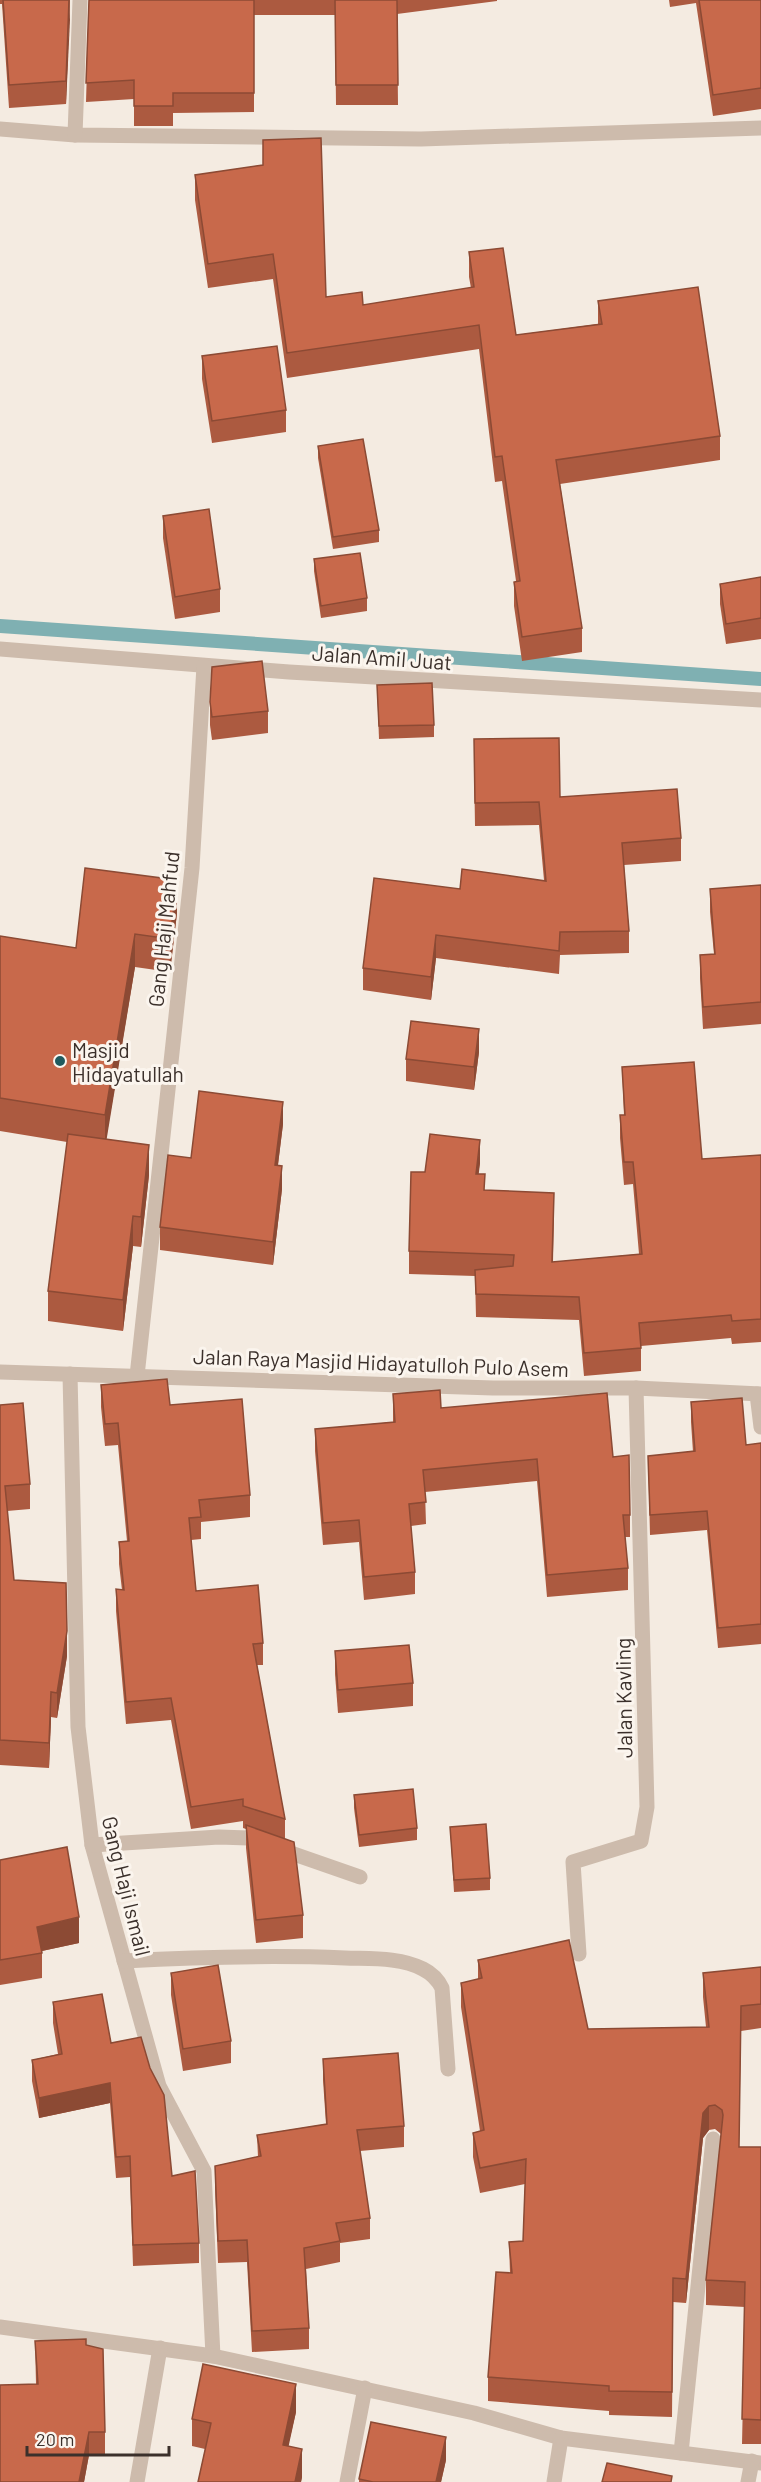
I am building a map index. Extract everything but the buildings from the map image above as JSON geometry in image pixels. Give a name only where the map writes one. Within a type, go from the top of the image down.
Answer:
[{"type":"street","points":[[75,135],[80,0]]},
{"type":"street","points":[[0,129],[75,135],[421,139],[761,128]]},
{"type":"street","name":"Jalan Amil Juat","points":[[0,649],[204,666],[761,700]]},
{"type":"street","name":"Gang Haji Mahfud","points":[[137,1376],[192,868],[204,666]]},
{"type":"street","name":"Jalan Raya Masjid Hidayatulloh Pulo Asem","points":[[0,1372],[493,1388],[636,1388],[759,1394]]},
{"type":"street","name":"Gang Haji Ismail","points":[[70,1374],[78,1727],[92,1845],[159,2086],[204,2171],[213,2356]]},
{"type":"street","name":"Jalan Kavling","points":[[579,1954],[573,1862],[641,1842],[646,1807],[636,1388]]},
{"type":"street","points":[[759,1394],[761,1427]]},
{"type":"street","points":[[92,1845],[219,1837],[248,1838],[360,1877]]},
{"type":"street","points":[[124,1961],[233,1955],[289,1956],[386,1960],[422,1969],[438,1981],[442,1988],[448,2069]]},
{"type":"street","points":[[681,2453],[713,2139]]},
{"type":"street","points":[[0,2327],[213,2356],[474,2413],[561,2438],[757,2462],[748,2482]]},
{"type":"street","points":[[137,2482],[160,2348]]},
{"type":"street","points":[[347,2482],[365,2388]]},
{"type":"street","points":[[554,2482],[561,2438]]},
{"type":"waterway","points":[[0,626],[761,679]]},
{"type":"place","name":"Masjid Hidayatullah","points":[[60,1061]]}]
